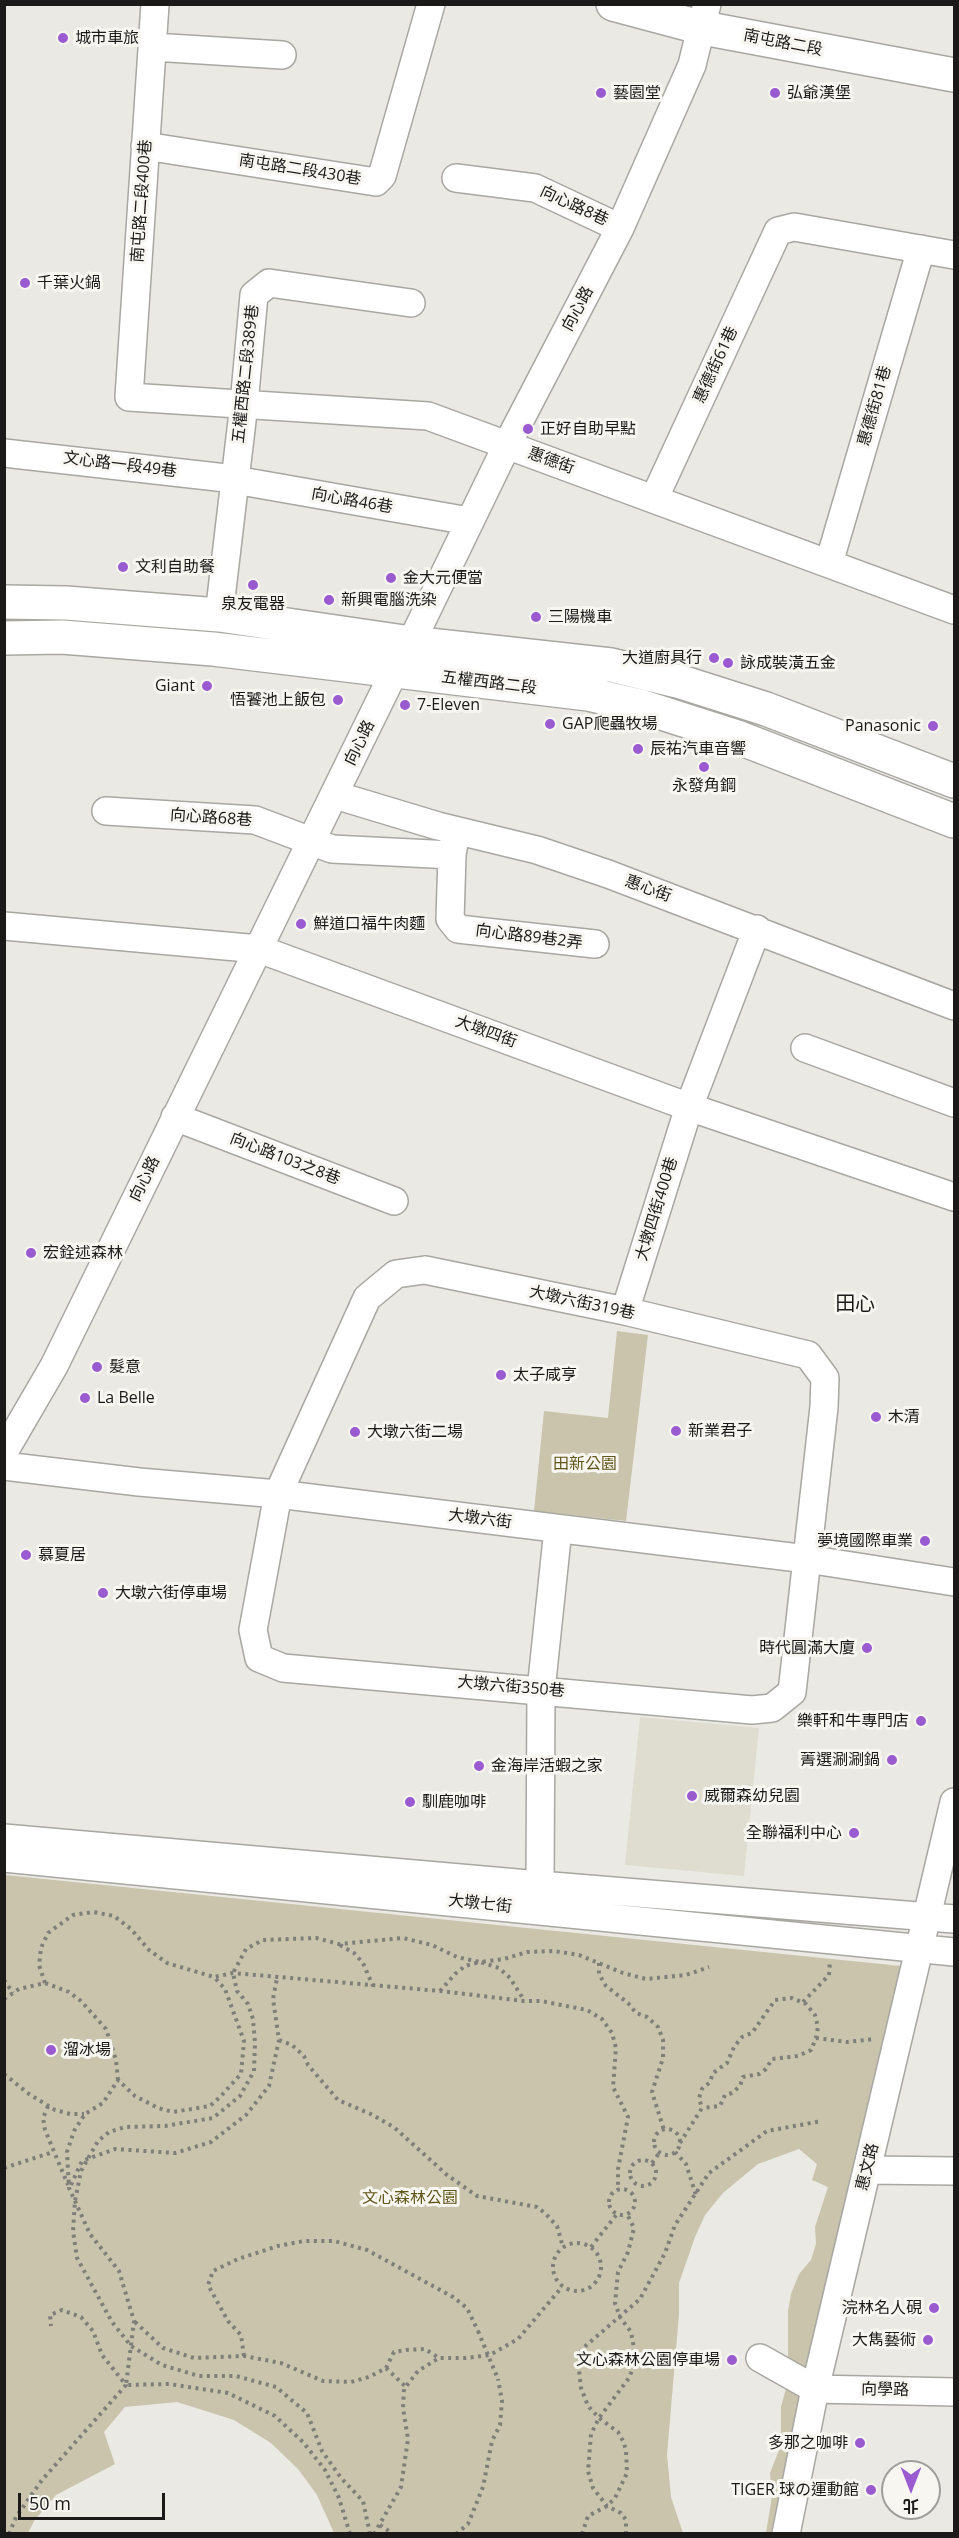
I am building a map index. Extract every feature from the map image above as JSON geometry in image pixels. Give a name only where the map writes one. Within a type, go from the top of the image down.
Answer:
[{"type":"main road","name":"南屯路二段","points":[[613,4],[705,16],[954,75]]},
{"type":"main road","name":"五權西路二段","points":[[4,602],[66,603],[219,615],[411,643],[611,665],[681,682],[766,709],[954,781]]},
{"type":"main road","name":"五權西路二段","points":[[4,638],[62,637],[213,649],[588,694],[640,706],[737,737],[954,821]]},
{"type":"street","name":"南屯路二段400巷","points":[[129,397],[155,4]]},
{"type":"street","name":"南屯路二段430巷","points":[[145,146],[376,182],[382,176],[431,4]]},
{"type":"street","name":"向心路","points":[[4,1452],[54,1366],[469,521],[620,228],[692,65],[705,16]]},
{"type":"street","points":[[153,47],[282,55]]},
{"type":"street","name":"向心路8巷","points":[[456,178],[535,188],[620,228]]},
{"type":"street","name":"惠德街61巷","points":[[654,499],[778,231],[794,227],[921,249]]},
{"type":"street","points":[[921,249],[954,255]]},
{"type":"street","name":"惠德街81巷","points":[[829,563],[921,249]]},
{"type":"street","name":"五權西路二段389巷","points":[[219,615],[244,404],[254,296],[269,283],[411,303]]},
{"type":"street","name":"惠德街","points":[[129,397],[428,416],[954,610]]},
{"type":"street","name":"文心路一段49巷","points":[[4,453],[235,479]]},
{"type":"street","name":"向心路46巷","points":[[235,479],[469,521]]},
{"type":"street","name":"惠心街","points":[[334,795],[438,826],[454,842]]},
{"type":"street","name":"向心路68巷","points":[[106,811],[255,820],[313,840]]},
{"type":"street","name":"惠心街","points":[[313,840],[332,849],[454,842],[537,850],[757,929],[954,1006]]},
{"type":"street","name":"向心路89巷2弄","points":[[454,842],[450,919],[459,929],[595,944]]},
{"type":"street","name":"大墩四街","points":[[4,926],[259,949],[689,1107],[954,1197]]},
{"type":"street","name":"大墩四街400巷","points":[[625,1311],[689,1107],[757,929]]},
{"type":"street","points":[[806,1048],[954,1103]]},
{"type":"street","name":"向心路103之8巷","points":[[176,1118],[394,1201]]},
{"type":"street","name":"大墩六街319巷","points":[[278,1494],[367,1298],[396,1274],[425,1270],[625,1311],[808,1355],[825,1378],[824,1407],[807,1559]]},
{"type":"street","name":"大墩六街","points":[[4,1466],[139,1482],[278,1494],[807,1559],[954,1582]]},
{"type":"street","name":"大墩六街350巷","points":[[278,1494],[253,1630],[259,1658],[283,1668],[752,1710],[772,1707],[792,1692],[807,1559]]},
{"type":"street","points":[[540,1885],[542,1690],[558,1529]]},
{"type":"street","name":"惠文路","points":[[786,2534],[815,2389],[921,1948],[942,1918],[954,1802]]},
{"type":"street","name":"大墩七街","points":[[4,1838],[942,1918]]},
{"type":"street","name":"大墩七街","points":[[4,1858],[954,1952]]},
{"type":"street","points":[[867,2170],[954,2171]]},
{"type":"street","points":[[760,2358],[815,2389]]},
{"type":"street","name":"向學路","points":[[815,2389],[954,2392]]},
{"type":"path","points":[[45,1983],[39,1965],[41,1948],[48,1933],[73,1915],[93,1912],[114,1916],[167,1964],[214,1977],[232,1973],[440,1991],[541,2001],[587,2010],[602,2019],[612,2033],[616,2048],[612,2087],[628,2117],[618,2169],[618,2190]]},
{"type":"path","points":[[370,2534],[363,2501],[341,2478],[322,2451],[308,2413],[276,2387],[236,2376],[199,2376],[162,2365],[131,2346],[112,2322],[77,2258],[73,2231],[75,2201],[81,2171],[98,2141],[109,2132],[125,2127],[165,2126],[213,2118],[240,2096],[254,2071],[255,2043],[253,2019],[248,2004],[237,1991],[232,1973],[246,1949],[262,1940],[316,1938],[339,1944],[354,1953],[363,1963],[374,1986]]},
{"type":"path","points":[[339,1944],[403,1938],[432,1945],[457,1957],[499,1968],[510,1978],[524,2001]]},
{"type":"path","points":[[803,2002],[829,1976],[832,1939]]},
{"type":"path","points":[[440,1991],[465,1966],[527,1952],[554,1951],[579,1955],[646,1979],[686,1975],[709,1967]]},
{"type":"path","points":[[599,1962],[599,1974],[606,1986],[628,2003],[636,2013],[647,2017],[658,2027],[663,2040],[663,2058],[652,2092],[664,2130]]},
{"type":"path","points":[[4,2000],[13,1993],[45,1983],[69,1992],[100,2021],[110,2039],[118,2080],[135,2096],[158,2108],[173,2112],[210,2106],[241,2074],[244,2041],[225,1989],[214,1977]]},
{"type":"path","points":[[69,2188],[82,2161],[115,2150],[176,2153],[210,2142],[246,2115],[269,2086],[279,2040],[273,2000],[277,1978]]},
{"type":"path","points":[[4,1980],[13,1993]]},
{"type":"path","points":[[680,2143],[675,2132],[664,2130],[657,2134],[654,2142],[660,2152],[668,2155],[675,2152],[702,2108],[699,2098],[702,2089],[710,2082],[713,2073],[727,2063],[734,2047],[742,2037],[752,2032],[775,2000],[792,1998],[803,2002],[815,2015],[818,2027],[811,2050],[798,2056],[772,2059],[766,2069],[759,2074],[743,2077],[740,2086],[726,2095],[720,2106],[702,2108]]},
{"type":"path","points":[[816,2038],[847,2042],[900,2037]]},
{"type":"path","points":[[279,2040],[292,2045],[304,2056],[315,2074],[338,2100],[374,2115],[395,2128],[447,2175],[477,2196],[537,2208],[545,2213],[557,2226],[563,2247]]},
{"type":"path","points":[[4,2074],[48,2106],[70,2115],[85,2114]]},
{"type":"path","points":[[69,2188],[67,2152],[74,2131],[85,2114],[103,2103],[118,2080]]},
{"type":"path","points":[[9,2534],[16,2517],[42,2480],[126,2385],[134,2321],[119,2271],[90,2234],[53,2152],[43,2118],[48,2106]]},
{"type":"path","points":[[582,2534],[588,2516],[607,2506],[620,2490],[627,2473],[627,2450],[618,2432],[599,2418],[588,2406],[581,2388],[578,2361],[582,2349],[640,2299],[665,2253],[675,2225],[709,2174],[767,2131],[822,2121]]},
{"type":"path","points":[[4,2168],[53,2152]]},
{"type":"path","points":[[652,2163],[660,2152]]},
{"type":"path","points":[[675,2152],[686,2164],[696,2195]]},
{"type":"path","points":[[644,2160],[652,2163],[656,2174],[653,2182],[645,2185],[638,2184],[632,2178],[633,2166],[644,2160]]},
{"type":"path","points":[[631,2193],[638,2184]]},
{"type":"path","points":[[627,2214],[617,2214],[609,2202],[611,2194],[618,2190],[631,2193]]},
{"type":"path","points":[[627,2214],[634,2204],[631,2193]]},
{"type":"path","points":[[591,2247],[617,2214]]},
{"type":"path","points":[[626,2534],[626,2520],[621,2513],[607,2506],[593,2488],[588,2471],[591,2434],[599,2418],[624,2387],[633,2368],[634,2348],[631,2332],[620,2317],[615,2303],[618,2272],[628,2252],[634,2228],[627,2214]]},
{"type":"path","points":[[244,2356],[242,2335],[228,2320],[208,2285],[213,2271],[238,2259],[278,2246],[304,2241],[334,2241],[377,2255],[453,2297],[467,2308],[498,2379],[502,2401],[500,2425],[492,2441],[483,2487],[468,2524],[456,2534]]},
{"type":"path","points":[[579,2243],[591,2247],[601,2260],[602,2267],[598,2281],[587,2290],[580,2292],[562,2287],[554,2276],[552,2268],[558,2252],[563,2247],[579,2243]]},
{"type":"path","points":[[375,2534],[401,2487],[408,2439],[403,2408],[406,2387],[418,2371],[439,2358],[490,2355],[518,2339],[562,2287]]},
{"type":"path","points":[[51,2326],[50,2315],[62,2310],[81,2317],[93,2331],[102,2355],[126,2385]]},
{"type":"path","points":[[134,2321],[163,2348],[194,2358],[244,2356],[281,2363],[323,2381],[351,2382],[369,2377],[386,2368],[394,2352],[425,2349],[439,2358]]},
{"type":"path","points":[[386,2368],[406,2387]]},
{"type":"path","points":[[126,2385],[169,2384],[228,2393],[275,2416],[303,2442],[325,2470],[339,2498],[350,2534]]},
{"type":"path","points":[[380,2525],[393,2534]]},
{"type":"shaded area","name":"威爾森幼兒園","points":[[640,1717],[759,1728],[744,1876],[625,1865]]},
{"type":"green space","name":"田新公園","points":[[617,1331],[648,1335],[626,1521],[534,1511],[544,1411],[608,1418]]},
{"type":"green space","name":"文心森林公園","points":[[5,1875],[901,1966],[771,2533],[766,2533],[772,2496],[770,2473],[781,2445],[781,2407],[788,2381],[788,2311],[791,2294],[799,2274],[811,2260],[816,2244],[815,2227],[828,2187],[812,2180],[817,2164],[799,2149],[758,2164],[723,2193],[705,2215],[679,2283],[679,2314],[667,2455],[671,2497],[683,2533],[334,2533],[317,2495],[298,2469],[271,2443],[234,2420],[177,2402],[125,2407],[104,2432],[115,2464],[56,2495],[34,2521],[28,2533],[5,2533]]},
{"type":"place","name":"城市車旅","points":[[63,38]]},
{"type":"place","name":"藝園堂","points":[[601,93]]},
{"type":"place","name":"弘爺漢堡","points":[[775,93]]},
{"type":"place","name":"千葉火鍋","points":[[25,283]]},
{"type":"place","name":"正好自助早點","points":[[528,429]]},
{"type":"place","name":"文利自助餐","points":[[123,567]]},
{"type":"place","name":"金大元便當","points":[[391,578]]},
{"type":"place","name":"泉友電器","points":[[253,585]]},
{"type":"place","name":"新興電腦洗染","points":[[329,600]]},
{"type":"place","name":"三陽機車","points":[[536,617]]},
{"type":"place","name":"大道廚具行","points":[[714,658]]},
{"type":"place","name":"詠成裝潢五金","points":[[728,663]]},
{"type":"place","name":"Giant","points":[[207,686]]},
{"type":"place","name":"悟饕池上飯包","points":[[338,700]]},
{"type":"place","name":"7-Eleven","points":[[405,705]]},
{"type":"place","name":"GAP爬蟲牧場","points":[[550,724]]},
{"type":"place","name":"Panasonic","points":[[933,726]]},
{"type":"place","name":"辰祐汽車音響","points":[[638,749]]},
{"type":"place","name":"永發角鋼","points":[[704,767]]},
{"type":"place","name":"鮮道口福牛肉麵","points":[[301,924]]},
{"type":"place","name":"宏銓述森林","points":[[31,1253]]},
{"type":"place","name":"髮意","points":[[97,1367]]},
{"type":"place","name":"太子咸亨","points":[[501,1375]]},
{"type":"place","name":"La Belle","points":[[85,1398]]},
{"type":"place","name":"木清","points":[[876,1417]]},
{"type":"place","name":"新業君子","points":[[676,1431]]},
{"type":"place","name":"大墩六街二場","points":[[355,1432]]},
{"type":"place","name":"夢境國際車業","points":[[925,1541]]},
{"type":"place","name":"慕夏居","points":[[26,1555]]},
{"type":"place","name":"大墩六街停車場","points":[[103,1593]]},
{"type":"place","name":"時代圓滿大廈","points":[[867,1648]]},
{"type":"place","name":"樂軒和牛專門店","points":[[921,1721]]},
{"type":"place","name":"菁選涮涮鍋","points":[[892,1760]]},
{"type":"place","name":"金海岸活蝦之家","points":[[479,1766]]},
{"type":"place","name":"威爾森幼兒園","points":[[692,1796]]},
{"type":"place","name":"馴鹿咖啡","points":[[410,1802]]},
{"type":"place","name":"全聯福利中心","points":[[854,1833]]},
{"type":"place","name":"溜冰場","points":[[51,2050]]},
{"type":"place","name":"浣林名人硯","points":[[934,2308]]},
{"type":"place","name":"大雋藝術","points":[[928,2340]]},
{"type":"place","name":"文心森林公園停車場","points":[[732,2360]]},
{"type":"place","name":"多那之咖啡","points":[[860,2443]]},
{"type":"place","name":"TIGER 球の運動館","points":[[871,2490]]},
{"type":"district","name":"田心","points":[[855,1304]]}]
